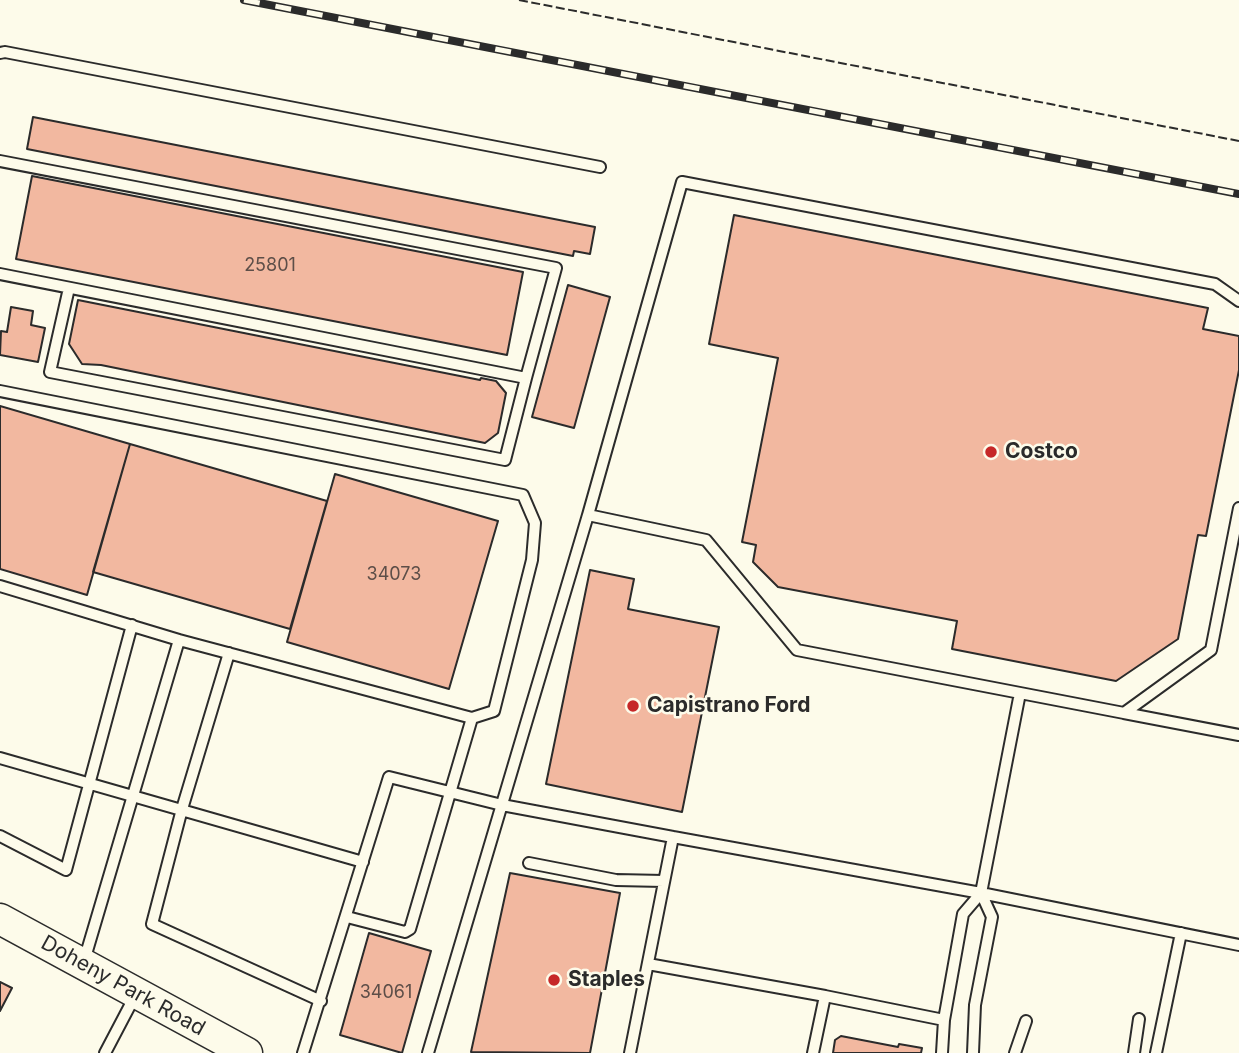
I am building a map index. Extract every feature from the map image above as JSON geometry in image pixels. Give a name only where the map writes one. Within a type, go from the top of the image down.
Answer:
[{"type":"main road","name":"Doheny Park Road","points":[[0,919],[247,1053]]},
{"type":"lane","points":[[0,53],[600,167]]},
{"type":"lane","points":[[0,161],[556,268],[505,460],[50,372],[69,288]]},
{"type":"lane","points":[[428,1053],[588,515],[682,182],[1215,284],[1239,301]]},
{"type":"lane","points":[[0,274],[526,378]]},
{"type":"lane","points":[[0,391],[523,495],[535,523],[532,560],[494,711],[472,718],[179,640],[0,586]]},
{"type":"lane","points":[[588,515],[706,540],[797,650],[1239,735]]},
{"type":"lane","points":[[1124,713],[1211,650],[1238,515]]},
{"type":"lane","points":[[0,836],[66,870],[132,625]]},
{"type":"lane","points":[[83,965],[179,640]]},
{"type":"lane","points":[[229,653],[182,809],[152,924],[321,1001]]},
{"type":"lane","points":[[942,1053],[944,1020],[963,914],[981,893],[1020,693]]},
{"type":"lane","points":[[347,917],[405,932],[410,929],[472,718]]},
{"type":"lane","points":[[0,758],[363,862]]},
{"type":"lane","points":[[303,1053],[389,778],[502,805],[981,893],[1239,945]]},
{"type":"lane","points":[[630,1053],[673,837]]},
{"type":"lane","points":[[529,863],[616,880],[664,881]]},
{"type":"lane","points":[[972,1053],[975,1005],[992,917],[981,893]]},
{"type":"lane","points":[[1156,1053],[1181,933]]},
{"type":"lane","points":[[648,964],[944,1020]]},
{"type":"lane","points":[[105,1053],[136,994]]},
{"type":"lane","points":[[813,1053],[825,996]]},
{"type":"lane","points":[[1134,1053],[1139,1018]]},
{"type":"lane","points":[[1015,1053],[1026,1021]]},
{"type":"building","points":[[33,117],[595,227],[590,254],[574,251],[573,256],[27,149]]},
{"type":"building","points":[[32,176],[523,272],[507,355],[16,259]]},
{"type":"building","name":"Costco","points":[[734,215],[1208,308],[1203,329],[1239,336],[1239,370],[1206,536],[1198,535],[1178,639],[1116,681],[952,649],[957,621],[778,587],[753,562],[756,545],[742,542],[778,358],[709,344]]},
{"type":"building","points":[[568,285],[610,297],[574,428],[532,417]]},
{"type":"building","points":[[78,300],[496,381],[506,393],[498,433],[485,443],[101,365],[82,364],[69,344]]},
{"type":"building","points":[[11,307],[33,311],[31,325],[45,328],[38,362],[0,355],[1,331],[7,332]]},
{"type":"building","points":[[0,406],[130,444],[87,595],[0,569]]},
{"type":"building","points":[[130,444],[327,501],[290,629],[93,572]]},
{"type":"building","points":[[335,474],[498,521],[449,689],[287,642]]},
{"type":"building","name":"Capistrano Ford","points":[[590,570],[634,579],[628,609],[719,627],[682,812],[546,784]]},
{"type":"building","points":[[510,873],[620,893],[590,1053],[471,1052]]},
{"type":"building","points":[[369,933],[431,951],[402,1053],[340,1035]]},
{"type":"building","points":[[0,982],[12,988],[0,1011]]},
{"type":"building","points":[[841,1036],[898,1047],[899,1044],[922,1048],[921,1053],[833,1053],[835,1040]]},
{"type":"railway","points":[[244,0],[1239,194]]},
{"type":"fence","points":[[519,0],[1239,141]]},
{"type":"place","name":"Costco","points":[[991,452]]},
{"type":"place","name":"Capistrano Ford","points":[[633,706]]},
{"type":"place","name":"Staples","points":[[554,980]]}]
